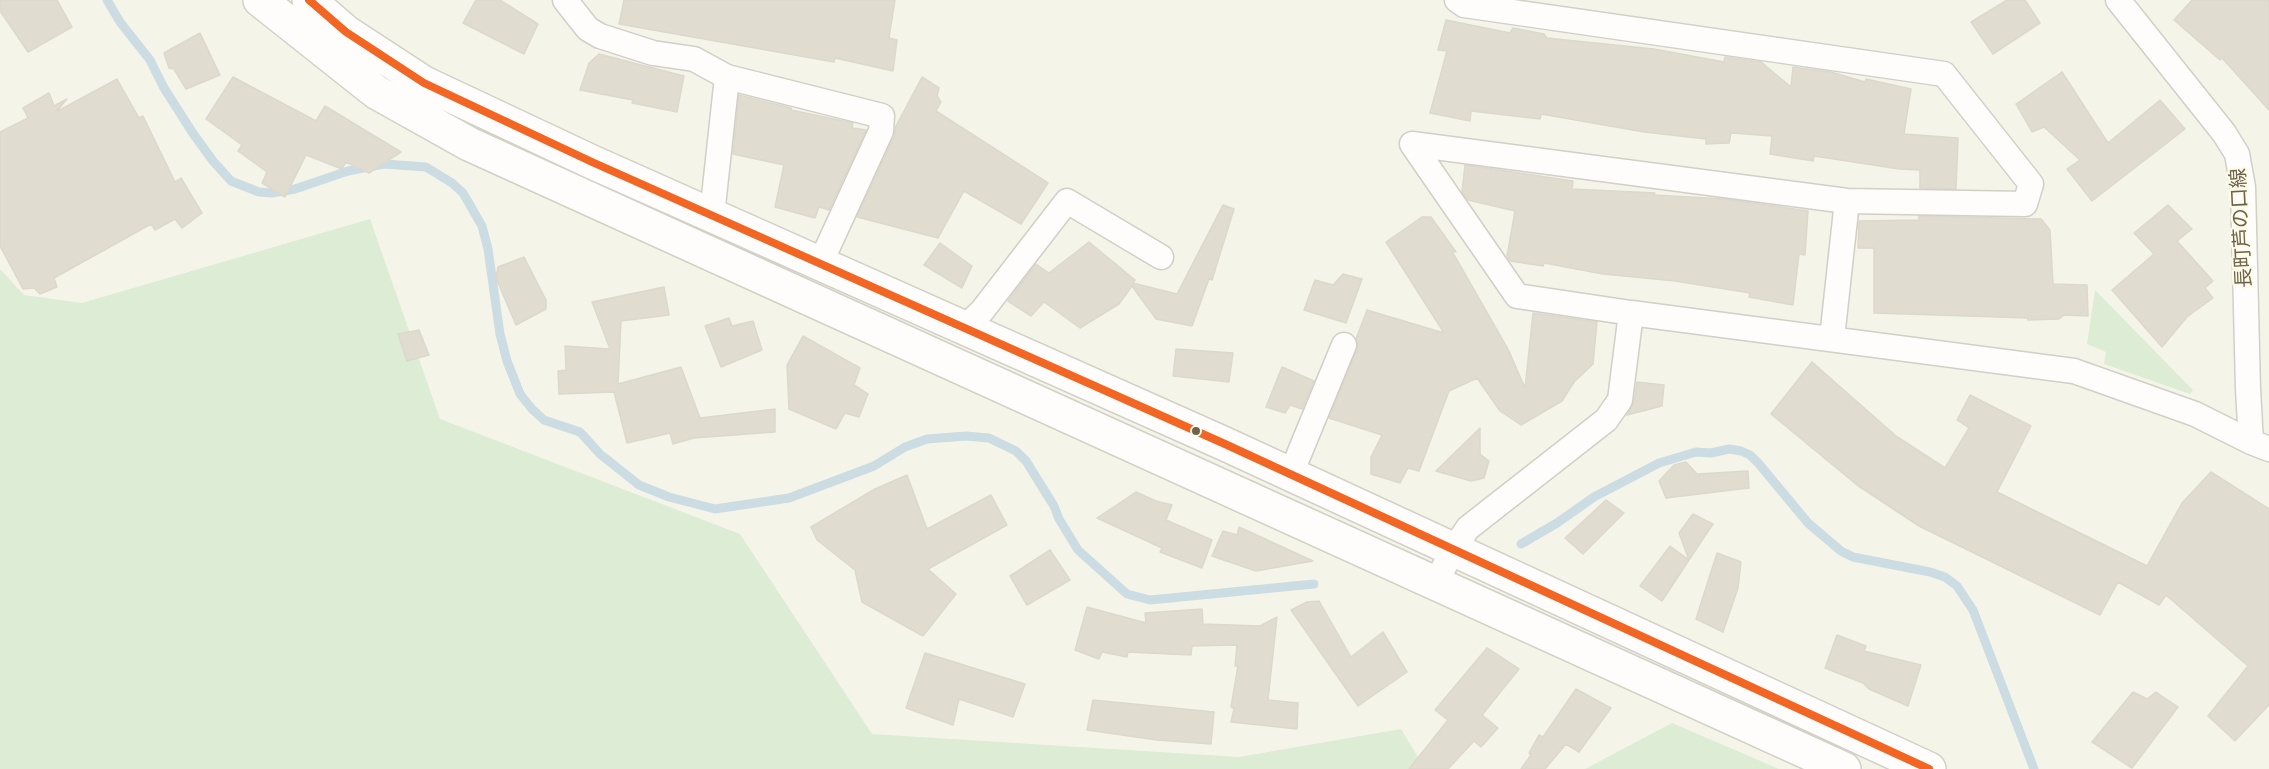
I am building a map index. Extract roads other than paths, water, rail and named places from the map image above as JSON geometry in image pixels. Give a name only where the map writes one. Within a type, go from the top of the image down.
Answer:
[{"type":"street","points":[[261,0],[319,49],[376,92],[469,144],[1844,769]]},
{"type":"street","points":[[309,0],[346,32],[424,83],[592,162],[1225,444],[1290,476],[1929,769]]},
{"type":"street","points":[[564,0],[588,29],[600,36],[653,53],[694,59],[727,77],[882,116],[881,131],[820,264]]},
{"type":"street","points":[[1457,0],[1475,6],[1944,74],[2031,184],[2025,204],[1847,201],[1412,144],[1517,296],[1631,314],[1832,338],[2074,371],[2195,414],[2260,445]]},
{"type":"street","name":"長町芦の口線","points":[[2118,0],[2224,133],[2237,154],[2242,187],[2248,389],[2260,445]]},
{"type":"street","points":[[712,215],[727,77]]},
{"type":"street","points":[[964,328],[982,311],[1067,201],[1161,257]]},
{"type":"street","points":[[1832,338],[1847,201]]},
{"type":"street","points":[[1435,584],[1468,528],[1606,420],[1620,400],[1631,314]]},
{"type":"street","points":[[1290,476],[1344,345]]},
{"type":"waterway","points":[[107,0],[120,22],[150,60],[164,88],[192,132],[231,181],[259,192],[272,193],[295,189],[348,171],[384,164],[426,167],[452,183],[463,193],[482,226],[488,249],[500,334],[507,361],[520,394],[544,420],[580,432],[600,454],[639,485],[669,497],[715,509],[789,498],[874,466],[905,447],[927,439],[966,436],[989,438],[1016,451],[1026,461],[1078,550],[1127,594],[1150,600],[1314,584]]},
{"type":"waterway","points":[[1521,544],[1557,523],[1594,497],[1659,463],[1696,452],[1711,453],[1729,449],[1741,451],[1750,455],[1808,523],[1841,551],[1853,557],[1930,572],[1945,577],[1957,586],[1973,610],[2034,769]]}]
